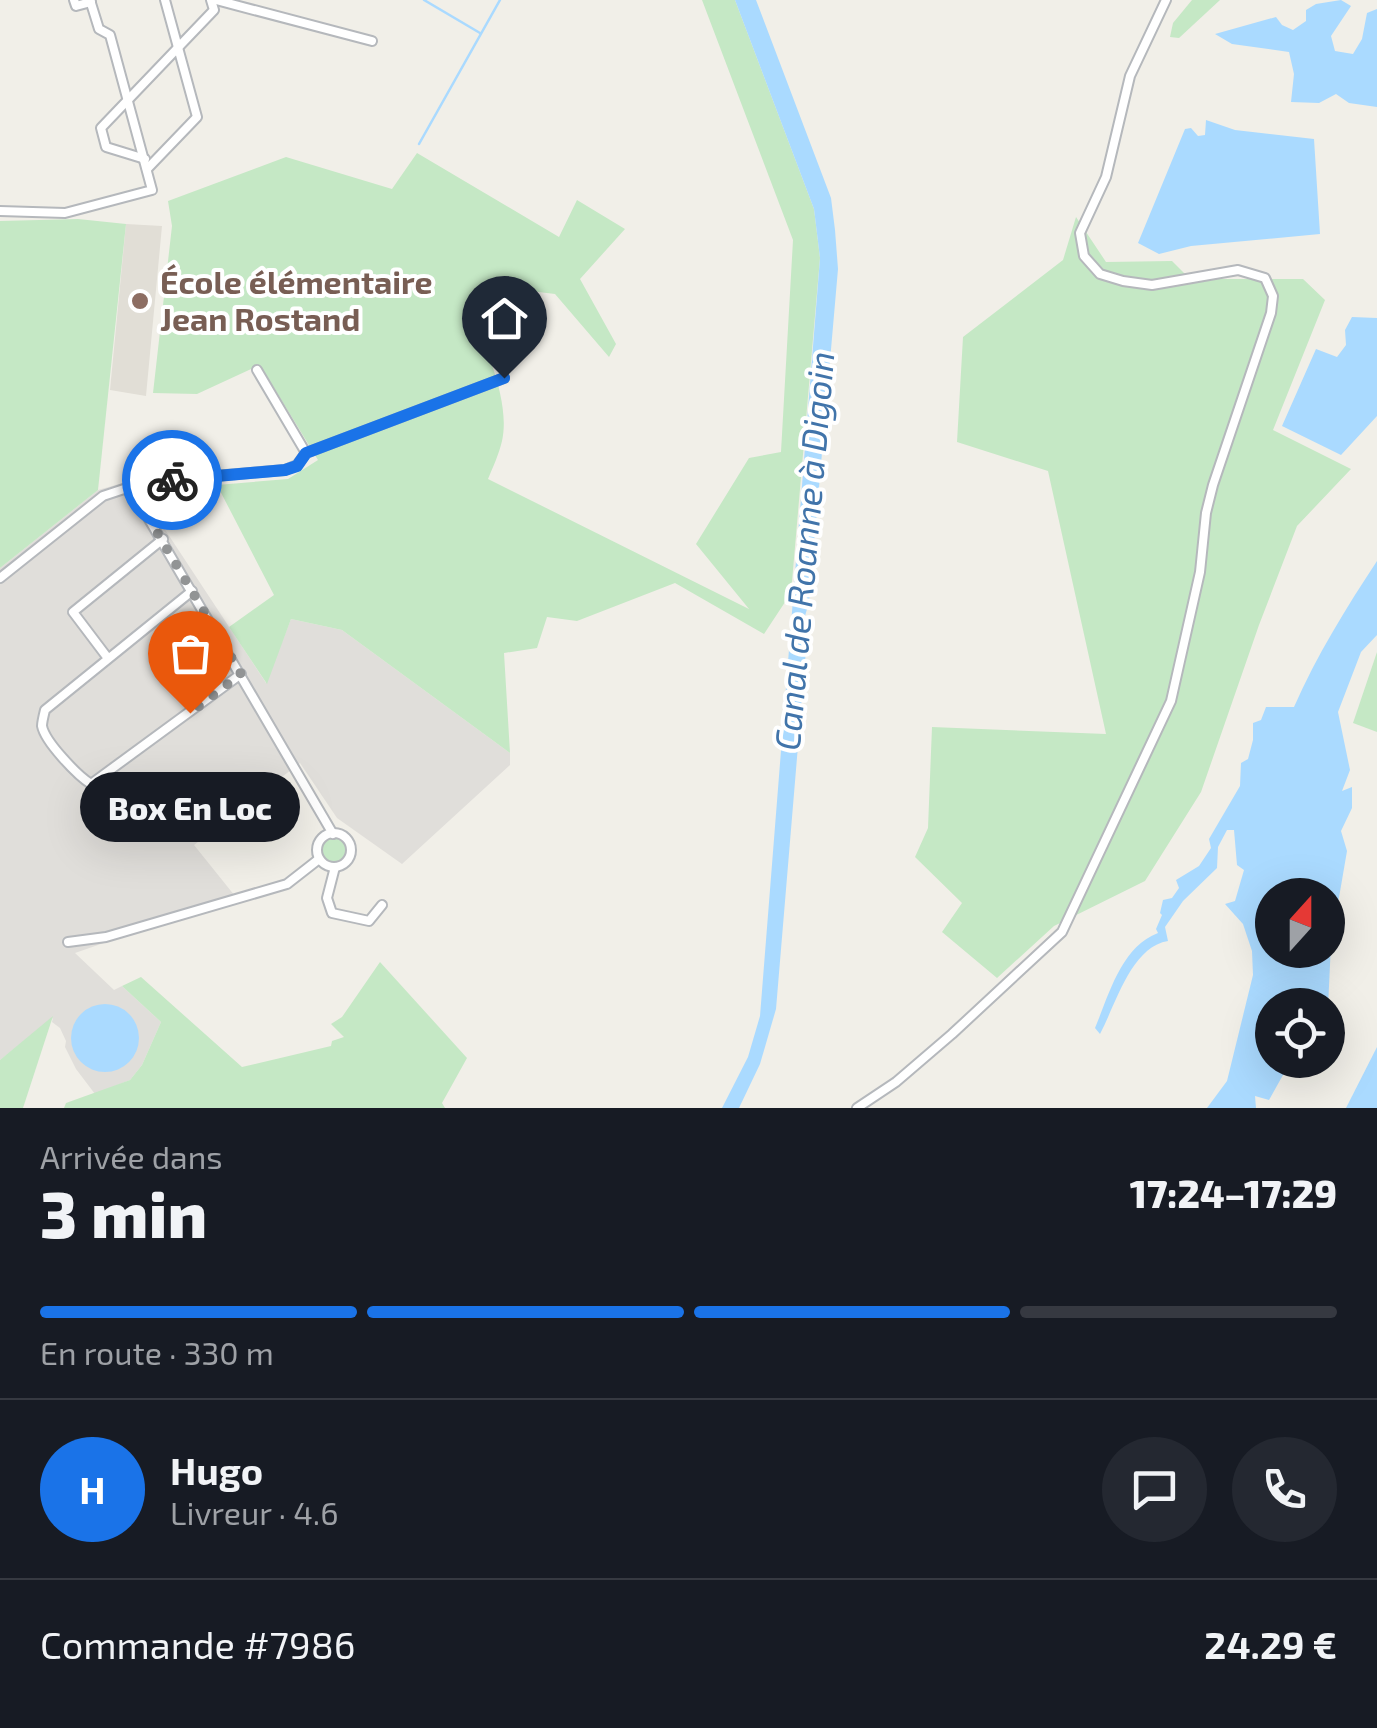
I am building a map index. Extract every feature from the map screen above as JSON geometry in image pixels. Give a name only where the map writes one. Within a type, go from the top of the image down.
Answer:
[{"type":"street","points":[[0,212],[65,213],[152,190],[110,35],[99,30],[90,1],[76,6],[74,0]]},
{"type":"street","points":[[147,169],[197,117],[165,0]]},
{"type":"street","points":[[144,158],[106,147],[101,128],[214,10],[214,0],[372,41]]},
{"type":"street","points":[[857,1108],[896,1082],[952,1034],[1049,944],[1067,922],[1171,700],[1197,587],[1213,485],[1271,313],[1273,296],[1265,278],[1238,270],[1152,285],[1123,282],[1100,274],[1084,256],[1080,233],[1106,177],[1130,76],[1166,0]]},
{"type":"street","points":[[257,370],[306,453]]},
{"type":"street","points":[[133,492],[154,482],[285,470],[297,466],[306,453],[504,378]]},
{"type":"street","points":[[0,578],[103,496],[124,488],[133,492],[164,539],[333,834]]},
{"type":"street","points":[[108,657],[73,612],[164,539]]},
{"type":"street","points":[[192,591],[45,710],[42,724],[46,735],[80,777],[91,784],[241,674]]},
{"type":"street","points":[[333,834],[344,837],[350,852],[345,863],[334,867],[319,858],[318,844],[333,834]]},
{"type":"street","points":[[68,942],[106,937],[287,884],[319,858]]},
{"type":"street","points":[[334,867],[327,898],[332,913],[369,921],[382,905]]},
{"type":"shaded area","points":[[126,224],[162,226],[146,396],[110,390]]},
{"type":"shaded area","points":[[126,482],[135,484],[266,683],[291,619],[342,630],[510,753],[510,765],[402,864],[337,818],[300,763],[194,845],[239,901],[75,953],[114,990],[122,986],[161,1022],[142,1065],[130,1080],[95,1094],[76,1069],[53,1018],[0,1060],[0,568],[98,490]]},
{"type":"green space","points":[[702,0],[735,0],[814,209],[820,258],[791,593],[764,634],[675,583],[577,621],[547,617],[537,648],[504,653],[510,753],[342,630],[291,619],[267,684],[229,627],[274,595],[217,485],[288,479],[318,460],[260,365],[197,394],[153,393],[172,226],[168,201],[286,157],[392,189],[417,153],[559,237],[577,200],[625,229],[580,279],[616,344],[609,357],[555,294],[506,288],[470,307],[495,373],[503,408],[502,441],[488,479],[749,609],[696,544],[749,458],[781,452],[793,240]]},
{"type":"green space","points":[[1192,0],[1220,0],[1179,38],[1170,37],[1173,23]]},
{"type":"green space","points":[[1076,217],[1106,262],[1172,261],[1190,279],[1303,279],[1325,300],[1273,430],[1351,469],[1297,526],[1201,792],[1145,881],[1054,926],[997,978],[942,932],[962,903],[915,857],[928,828],[932,727],[1106,734],[1048,471],[957,442],[963,337],[1063,260]]},
{"type":"green space","points":[[78,219],[126,224],[98,490],[0,568],[0,221]]},
{"type":"green space","points":[[1377,652],[1377,732],[1353,723]]},
{"type":"green space","points":[[334,838],[343,841],[343,859],[334,862],[325,859],[322,850],[325,841]]},
{"type":"green space","points":[[380,962],[467,1058],[442,1103],[445,1108],[64,1108],[66,1103],[130,1080],[142,1065],[161,1022],[122,986],[141,977],[242,1067],[331,1046],[332,1041],[344,1037],[331,1024],[342,1017]]},
{"type":"green space","points":[[53,1016],[23,1108],[0,1108],[0,1060]]},
{"type":"water","name":"Canal de Roanne à Digoin","points":[[735,0],[756,0],[831,198],[838,269],[809,602],[803,623],[806,650],[776,1009],[760,1064],[739,1108],[722,1108],[748,1057],[760,1016],[820,258],[814,209]]},
{"type":"water","points":[[1341,0],[1351,6],[1331,36],[1335,51],[1353,54],[1362,39],[1367,13],[1377,9],[1377,107],[1349,103],[1336,94],[1319,103],[1291,102],[1294,74],[1289,52],[1232,44],[1215,34],[1276,17],[1293,30],[1306,21],[1306,10],[1316,4]]},
{"type":"water","points":[[1206,120],[1235,130],[1314,139],[1320,234],[1191,246],[1159,254],[1138,243],[1185,129],[1205,135]]},
{"type":"water","points":[[1352,317],[1377,318],[1377,416],[1341,455],[1282,426],[1316,349],[1337,357],[1346,345],[1345,330]]},
{"type":"water","points":[[1377,561],[1377,635],[1361,652],[1338,712],[1350,770],[1342,791],[1352,787],[1352,808],[1341,831],[1347,851],[1342,878],[1255,878],[1255,968],[1330,968],[1329,988],[1255,988],[1255,1078],[1281,1078],[1269,1100],[1255,1096],[1256,1108],[1207,1108],[1227,1081],[1253,975],[1252,951],[1243,924],[1225,904],[1235,901],[1244,870],[1237,865],[1234,830],[1227,830],[1218,847],[1217,868],[1183,901],[1165,927],[1168,941],[1155,945],[1134,965],[1100,1034],[1095,1028],[1125,961],[1145,940],[1158,933],[1163,900],[1172,898],[1179,888],[1176,880],[1199,866],[1211,848],[1209,839],[1240,786],[1241,763],[1248,759],[1253,723],[1261,720],[1266,707],[1294,707],[1322,650]]},
{"type":"water","points":[[105,1004],[118,1006],[129,1014],[137,1025],[137,1051],[129,1062],[118,1070],[105,1072],[92,1070],[81,1062],[73,1051],[71,1038],[73,1025],[81,1014],[92,1006]]},
{"type":"water","points":[[1377,1047],[1377,1108],[1346,1108]]},
{"type":"waterway","points":[[424,0],[480,33]]},
{"type":"waterway","points":[[419,144],[500,0]]},
{"type":"way so far","points":[[172,480],[144,485],[133,492],[241,674],[190,713]]},
{"type":"place","name":"École élémentaire Jean Rostand","points":[[140,301]]},
{"type":"place","name":"Box En Loc","points":[[190,713]]},
{"type":"route","points":[[172,480],[285,470],[297,466],[306,453],[504,378]]}]
